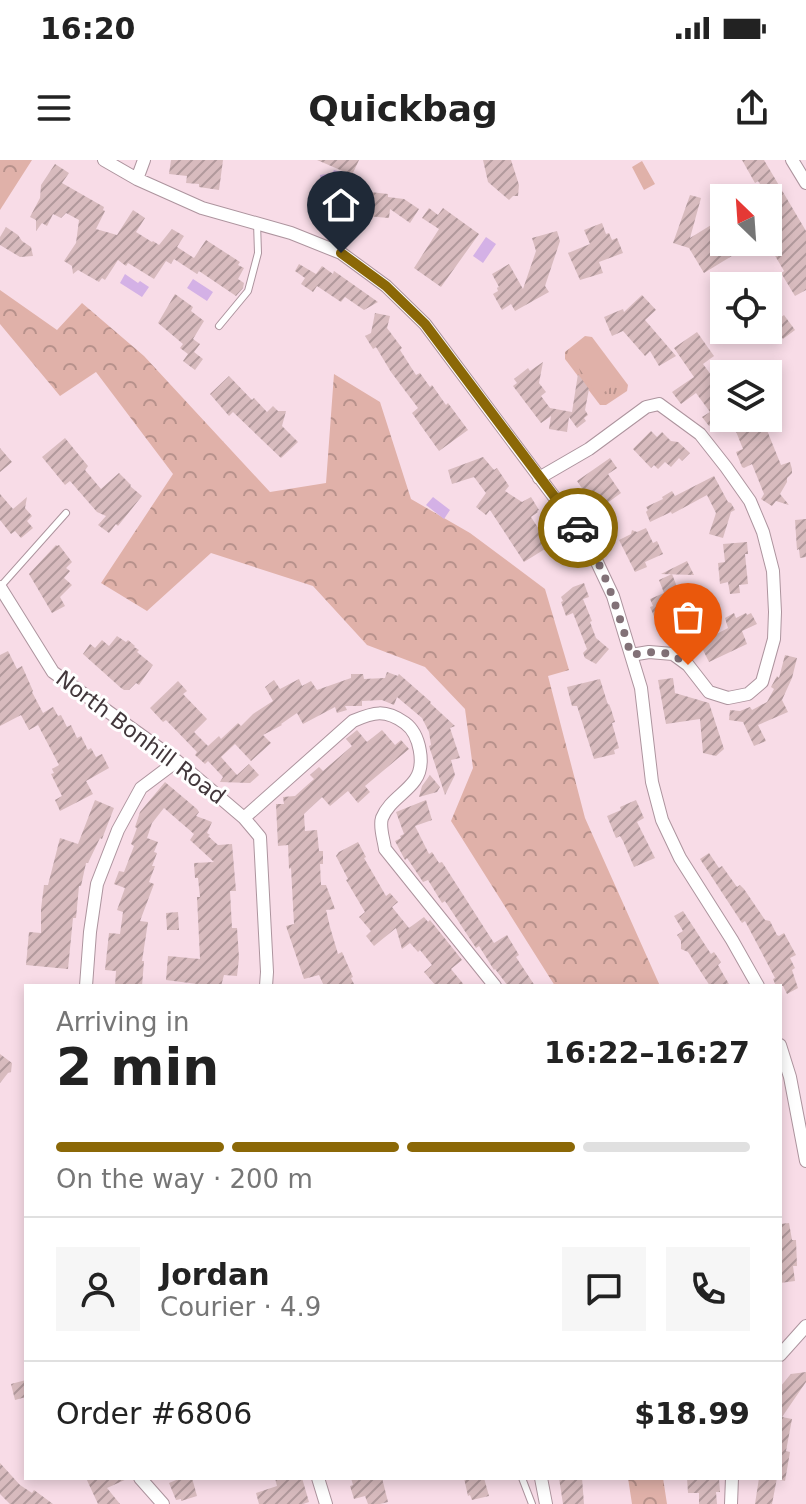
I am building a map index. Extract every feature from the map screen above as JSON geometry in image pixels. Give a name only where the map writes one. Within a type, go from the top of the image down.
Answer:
[{"type":"street","points":[[104,160],[137,179],[202,208],[291,233],[341,253],[386,286],[425,324],[587,541],[613,596],[641,688],[652,782],[662,820],[680,858],[757,984]]},
{"type":"street","points":[[137,179],[144,160]]},
{"type":"street","points":[[792,160],[806,183]]},
{"type":"street","points":[[539,478],[589,449],[646,407],[659,404],[700,434],[750,501],[763,532],[773,571],[774,639],[762,682],[748,694],[728,698],[709,692],[688,665],[673,654],[649,652],[631,655]]},
{"type":"street","name":"North Bonhill Road","points":[[0,587],[53,672],[177,761],[244,818],[260,837],[266,984]]},
{"type":"street","points":[[244,818],[353,721],[372,713],[393,715],[411,728],[421,752],[417,779],[392,801],[381,821],[385,849],[493,984]]},
{"type":"street","points":[[86,984],[97,884],[118,830],[141,788],[177,761]]},
{"type":"street","points":[[267,972],[276,984]]},
{"type":"street","points":[[782,1051],[806,1161]]},
{"type":"street","points":[[782,1353],[806,1326]]},
{"type":"street","points":[[142,1480],[163,1504]]},
{"type":"street","points":[[319,1480],[326,1504]]},
{"type":"street","points":[[541,1480],[546,1504]]},
{"type":"street","points":[[731,1504],[732,1480]]},
{"type":"lane","points":[[219,326],[248,291],[258,253],[257,223]]},
{"type":"lane","points":[[0,587],[66,513]]},
{"type":"lane","points":[[523,1480],[532,1504]]},
{"type":"green space","points":[[0,160],[32,160],[0,210]]},
{"type":"green space","points":[[642,161],[655,184],[644,190],[632,167]]},
{"type":"green space","points":[[0,290],[57,330],[82,303],[144,356],[270,492],[326,483],[334,374],[380,402],[411,499],[470,533],[545,589],[569,670],[548,676],[585,818],[659,984],[554,984],[451,821],[473,768],[465,709],[425,667],[367,645],[313,586],[211,553],[147,611],[101,583],[173,474],[96,372],[60,396],[0,324]]},
{"type":"green space","points":[[585,336],[592,337],[628,385],[627,391],[606,405],[600,405],[565,359],[565,352]]},
{"type":"green space","points":[[590,347],[617,383],[599,396],[573,360]]},
{"type":"green space","points":[[628,1480],[663,1480],[667,1504],[632,1504]]},
{"type":"shaded area","points":[[334,170],[345,173],[345,179],[334,185],[321,183],[320,175]]},
{"type":"shaded area","points":[[486,237],[496,244],[483,263],[473,256]]},
{"type":"shaded area","points":[[125,274],[149,287],[142,297],[120,283]]},
{"type":"shaded area","points":[[193,279],[213,292],[207,301],[187,288]]},
{"type":"shaded area","points":[[433,497],[450,510],[444,519],[426,505]]},
{"type":"building","points":[[171,160],[223,160],[219,190],[186,183],[187,176],[169,174]]},
{"type":"building","points":[[317,160],[359,160],[352,175]]},
{"type":"building","points":[[483,160],[511,160],[519,185],[518,196],[509,200],[488,182]]},
{"type":"building","points":[[742,160],[764,160],[778,184],[755,183]]},
{"type":"building","points":[[55,164],[69,173],[62,183],[104,207],[96,229],[117,235],[133,210],[145,218],[136,232],[152,242],[159,245],[172,229],[184,236],[177,247],[194,258],[206,240],[240,262],[238,265],[244,268],[238,279],[244,283],[243,288],[236,296],[199,271],[197,274],[174,259],[171,264],[166,261],[154,279],[118,260],[105,280],[102,278],[99,282],[78,270],[73,274],[72,266],[64,261],[76,243],[79,220],[66,213],[61,218],[53,214],[47,226],[42,223],[36,231],[36,220],[30,217],[40,198],[41,185]]},
{"type":"building","points":[[355,182],[370,192],[404,199],[419,209],[410,223],[390,209],[389,218],[366,216],[343,200]]},
{"type":"building","points":[[782,190],[806,231],[806,290],[795,296],[782,275],[784,271],[775,256],[782,256]]},
{"type":"building","points":[[690,195],[701,198],[690,238],[710,226],[710,256],[732,256],[704,273],[689,248],[673,243]]},
{"type":"building","points":[[429,208],[438,215],[443,208],[479,234],[441,287],[414,268],[439,229],[422,218]]},
{"type":"building","points":[[602,223],[612,240],[617,238],[623,253],[599,262],[603,273],[580,280],[568,253],[590,244],[584,230]]},
{"type":"building","points":[[6,227],[31,247],[33,256],[20,257],[0,245],[0,237]]},
{"type":"building","points":[[557,231],[560,241],[545,286],[549,292],[515,311],[511,304],[502,310],[493,294],[499,287],[492,274],[509,264],[523,289],[536,251],[532,238]]},
{"type":"building","points":[[299,264],[316,274],[322,266],[333,274],[334,271],[378,302],[364,310],[345,297],[341,302],[317,286],[313,292],[301,284],[305,278],[295,271]]},
{"type":"building","points":[[175,294],[193,307],[191,311],[204,321],[193,339],[200,344],[194,352],[203,359],[195,370],[183,361],[188,354],[180,348],[183,344],[158,323]]},
{"type":"building","points":[[642,295],[656,310],[645,320],[676,356],[659,366],[650,351],[645,356],[623,331],[612,336],[604,317],[623,309],[624,312]]},
{"type":"building","points":[[375,313],[390,316],[387,328],[416,375],[420,373],[430,387],[432,385],[468,430],[439,451],[412,413],[418,408],[365,336],[371,333]]},
{"type":"building","points":[[784,315],[795,330],[783,339],[782,338]]},
{"type":"building","points":[[697,332],[714,356],[703,364],[710,373],[710,412],[696,393],[681,404],[672,392],[694,377],[674,348]]},
{"type":"building","points":[[543,362],[539,383],[546,392],[541,396],[550,408],[572,412],[578,374],[589,389],[585,410],[588,415],[577,428],[569,417],[567,432],[549,429],[551,416],[541,423],[513,386],[517,383],[514,379],[528,368],[530,371]]},
{"type":"building","points":[[229,376],[267,412],[273,406],[278,411],[286,411],[282,426],[298,442],[281,458],[233,412],[229,416],[210,394]]},
{"type":"building","points":[[710,412],[710,425],[709,426],[702,417]]},
{"type":"building","points":[[651,431],[657,437],[662,432],[690,453],[682,461],[679,458],[671,467],[665,462],[658,469],[654,465],[651,468],[633,449]]},
{"type":"building","points":[[736,432],[768,432],[781,465],[790,462],[792,473],[780,494],[789,505],[776,501],[772,506],[761,499],[764,494],[752,464],[742,467],[736,452],[743,449]]},
{"type":"building","points":[[65,438],[88,466],[85,470],[101,489],[119,473],[142,496],[109,533],[98,525],[106,516],[97,512],[70,481],[65,485],[42,457]]},
{"type":"building","points":[[0,448],[12,462],[0,472]]},
{"type":"building","points":[[483,457],[494,470],[497,468],[509,486],[505,491],[522,502],[531,497],[539,510],[531,517],[544,537],[547,535],[553,544],[524,562],[490,510],[486,515],[476,507],[486,493],[474,477],[452,484],[448,470]]},
{"type":"building","points":[[610,458],[617,468],[608,474],[621,493],[606,504],[609,509],[600,515],[577,481]]},
{"type":"building","points":[[714,476],[735,510],[731,512],[723,538],[709,534],[716,513],[707,495],[650,522],[646,507],[672,491],[675,496]]},
{"type":"building","points":[[0,494],[13,509],[27,497],[25,508],[32,516],[27,521],[33,528],[21,538],[15,531],[11,534],[0,520]]},
{"type":"building","points":[[806,519],[806,557],[800,558],[795,520]]},
{"type":"building","points":[[646,528],[663,554],[645,562],[647,567],[635,572],[619,540],[631,534],[632,530],[637,532]]},
{"type":"building","points":[[747,542],[748,584],[739,585],[740,593],[730,594],[728,582],[720,584],[718,563],[725,562],[723,544]]},
{"type":"building","points":[[56,545],[72,562],[66,568],[70,571],[64,578],[72,585],[60,597],[65,606],[52,613],[29,574]]},
{"type":"building","points":[[687,561],[694,575],[661,574]]},
{"type":"building","points":[[672,574],[679,592],[670,595],[697,611],[682,634],[656,621],[650,607],[653,606],[650,599],[664,593],[659,580]]},
{"type":"building","points":[[584,583],[589,597],[583,599],[596,638],[609,649],[596,664],[585,658],[583,653],[587,649],[573,613],[566,616],[561,602],[561,597],[573,587]]},
{"type":"building","points":[[734,613],[736,618],[751,613],[757,624],[742,631],[747,644],[709,662],[702,648],[709,643],[707,639],[728,628],[725,618]]},
{"type":"building","points":[[117,636],[126,642],[128,640],[153,665],[139,685],[136,683],[129,690],[121,688],[83,654],[90,644],[95,648],[102,640],[109,646]]},
{"type":"building","points":[[8,651],[17,669],[22,666],[43,713],[53,707],[67,727],[71,725],[77,738],[81,736],[88,750],[91,748],[96,757],[102,754],[109,768],[86,781],[93,794],[60,811],[55,800],[62,796],[51,774],[54,773],[52,769],[59,765],[38,725],[29,730],[21,715],[0,726],[0,655]]},
{"type":"building","points":[[785,655],[797,658],[782,700],[788,712],[758,725],[766,741],[754,746],[743,722],[729,720],[730,710],[740,711],[750,707],[752,710],[767,702],[774,689],[771,687],[777,676],[779,678]]},
{"type":"building","points":[[387,672],[399,674],[455,726],[450,728],[460,758],[451,760],[455,775],[445,795],[429,746],[429,732],[422,718],[397,697],[394,705],[382,700],[362,701],[362,706],[345,706],[347,710],[337,713],[335,707],[303,724],[297,713],[263,735],[271,743],[251,761],[235,744],[221,757],[237,775],[249,764],[259,775],[250,783],[220,782],[223,777],[208,761],[205,764],[195,755],[197,752],[150,708],[178,681],[187,691],[183,694],[207,719],[194,732],[208,746],[273,701],[265,687],[274,680],[280,689],[299,679],[302,686],[311,681],[317,690],[351,678],[351,674],[363,674],[364,679],[385,678]]},
{"type":"building","points":[[673,678],[675,693],[709,703],[724,749],[716,756],[703,753],[700,719],[666,724],[658,680]]},
{"type":"building","points":[[600,679],[615,722],[612,723],[619,748],[614,750],[615,754],[594,759],[577,706],[572,706],[567,687]]},
{"type":"building","points":[[357,730],[367,742],[382,730],[395,745],[401,740],[409,749],[365,786],[370,792],[358,803],[348,791],[330,806],[322,797],[304,814],[305,831],[317,830],[319,851],[323,851],[321,885],[326,885],[335,909],[326,910],[330,927],[338,954],[342,952],[354,984],[323,984],[319,975],[304,979],[286,926],[294,924],[291,868],[288,845],[278,846],[276,804],[284,804],[283,797],[295,796],[314,779],[310,775],[319,767],[323,771],[352,746],[346,739]]},
{"type":"building","points":[[430,775],[440,787],[437,792],[419,797],[422,786]]},
{"type":"building","points":[[165,782],[197,809],[199,812],[196,816],[212,822],[208,836],[218,845],[232,844],[236,891],[230,891],[232,928],[237,928],[237,976],[224,975],[222,984],[166,980],[168,956],[200,959],[197,897],[200,897],[194,863],[214,862],[190,840],[194,834],[164,808],[152,823],[147,838],[158,842],[149,882],[154,884],[140,921],[148,922],[142,984],[115,984],[116,971],[105,970],[109,933],[120,934],[123,912],[117,910],[125,888],[114,884],[119,871],[124,872],[134,846],[131,844],[140,812]]},
{"type":"building","points":[[95,800],[114,808],[102,839],[86,863],[79,886],[68,969],[26,965],[29,932],[41,933],[44,885],[48,885],[60,838],[78,844]]},
{"type":"building","points":[[426,800],[432,820],[415,826],[429,854],[432,852],[439,863],[442,862],[494,943],[507,935],[519,955],[516,957],[534,984],[506,984],[479,946],[476,948],[445,901],[442,903],[428,880],[423,882],[407,858],[405,860],[395,841],[404,834],[396,812]]},
{"type":"building","points":[[636,800],[644,818],[637,822],[655,858],[634,867],[623,841],[620,836],[616,838],[607,816]]},
{"type":"building","points":[[358,842],[386,896],[390,893],[398,902],[392,907],[409,928],[424,917],[428,922],[430,920],[462,960],[451,969],[463,984],[434,984],[424,972],[432,965],[410,943],[402,949],[396,928],[374,946],[366,936],[371,931],[359,917],[365,912],[336,856]]},
{"type":"building","points":[[709,853],[737,887],[740,885],[744,889],[765,920],[770,921],[777,935],[784,933],[796,955],[790,958],[798,988],[787,994],[782,984],[775,984],[775,978],[745,921],[742,923],[700,859]]},
{"type":"building","points":[[683,911],[711,954],[714,952],[721,962],[718,965],[729,984],[709,984],[688,952],[681,949],[677,935],[683,931],[674,916]]},
{"type":"building","points":[[178,912],[179,930],[167,930],[166,913]]},
{"type":"building","points":[[0,1054],[12,1063],[11,1072],[0,1083]]},
{"type":"building","points":[[789,1223],[792,1240],[796,1240],[797,1266],[793,1266],[795,1281],[782,1283],[782,1224]]},
{"type":"building","points":[[806,1372],[806,1382],[782,1417],[782,1385],[791,1374]]},
{"type":"building","points":[[24,1381],[24,1398],[15,1400],[11,1384]]},
{"type":"building","points":[[782,1417],[792,1419],[785,1481],[780,1480]]},
{"type":"building","points":[[0,1463],[20,1485],[32,1493],[34,1490],[53,1504],[10,1504],[0,1494]]},
{"type":"building","points":[[87,1480],[125,1480],[107,1488],[120,1504],[98,1504]]},
{"type":"building","points":[[193,1480],[197,1496],[176,1500],[169,1483]]},
{"type":"building","points":[[276,1480],[303,1480],[309,1502],[259,1504],[256,1493],[277,1486]]},
{"type":"building","points":[[352,1480],[382,1480],[388,1502],[368,1504],[365,1496],[354,1499],[350,1486],[353,1485]]},
{"type":"building","points":[[464,1480],[485,1480],[489,1496],[472,1500]]},
{"type":"building","points":[[559,1480],[582,1480],[584,1504],[563,1504]]},
{"type":"building","points":[[687,1480],[719,1480],[717,1504],[699,1504],[699,1493],[688,1493]]},
{"type":"building","points":[[759,1480],[777,1480],[772,1504],[755,1504]]},
{"type":"way so far","points":[[578,528],[613,596],[631,655],[649,652],[673,654],[688,665]]},
{"type":"route","points":[[341,253],[386,286],[425,324],[578,528]]}]
